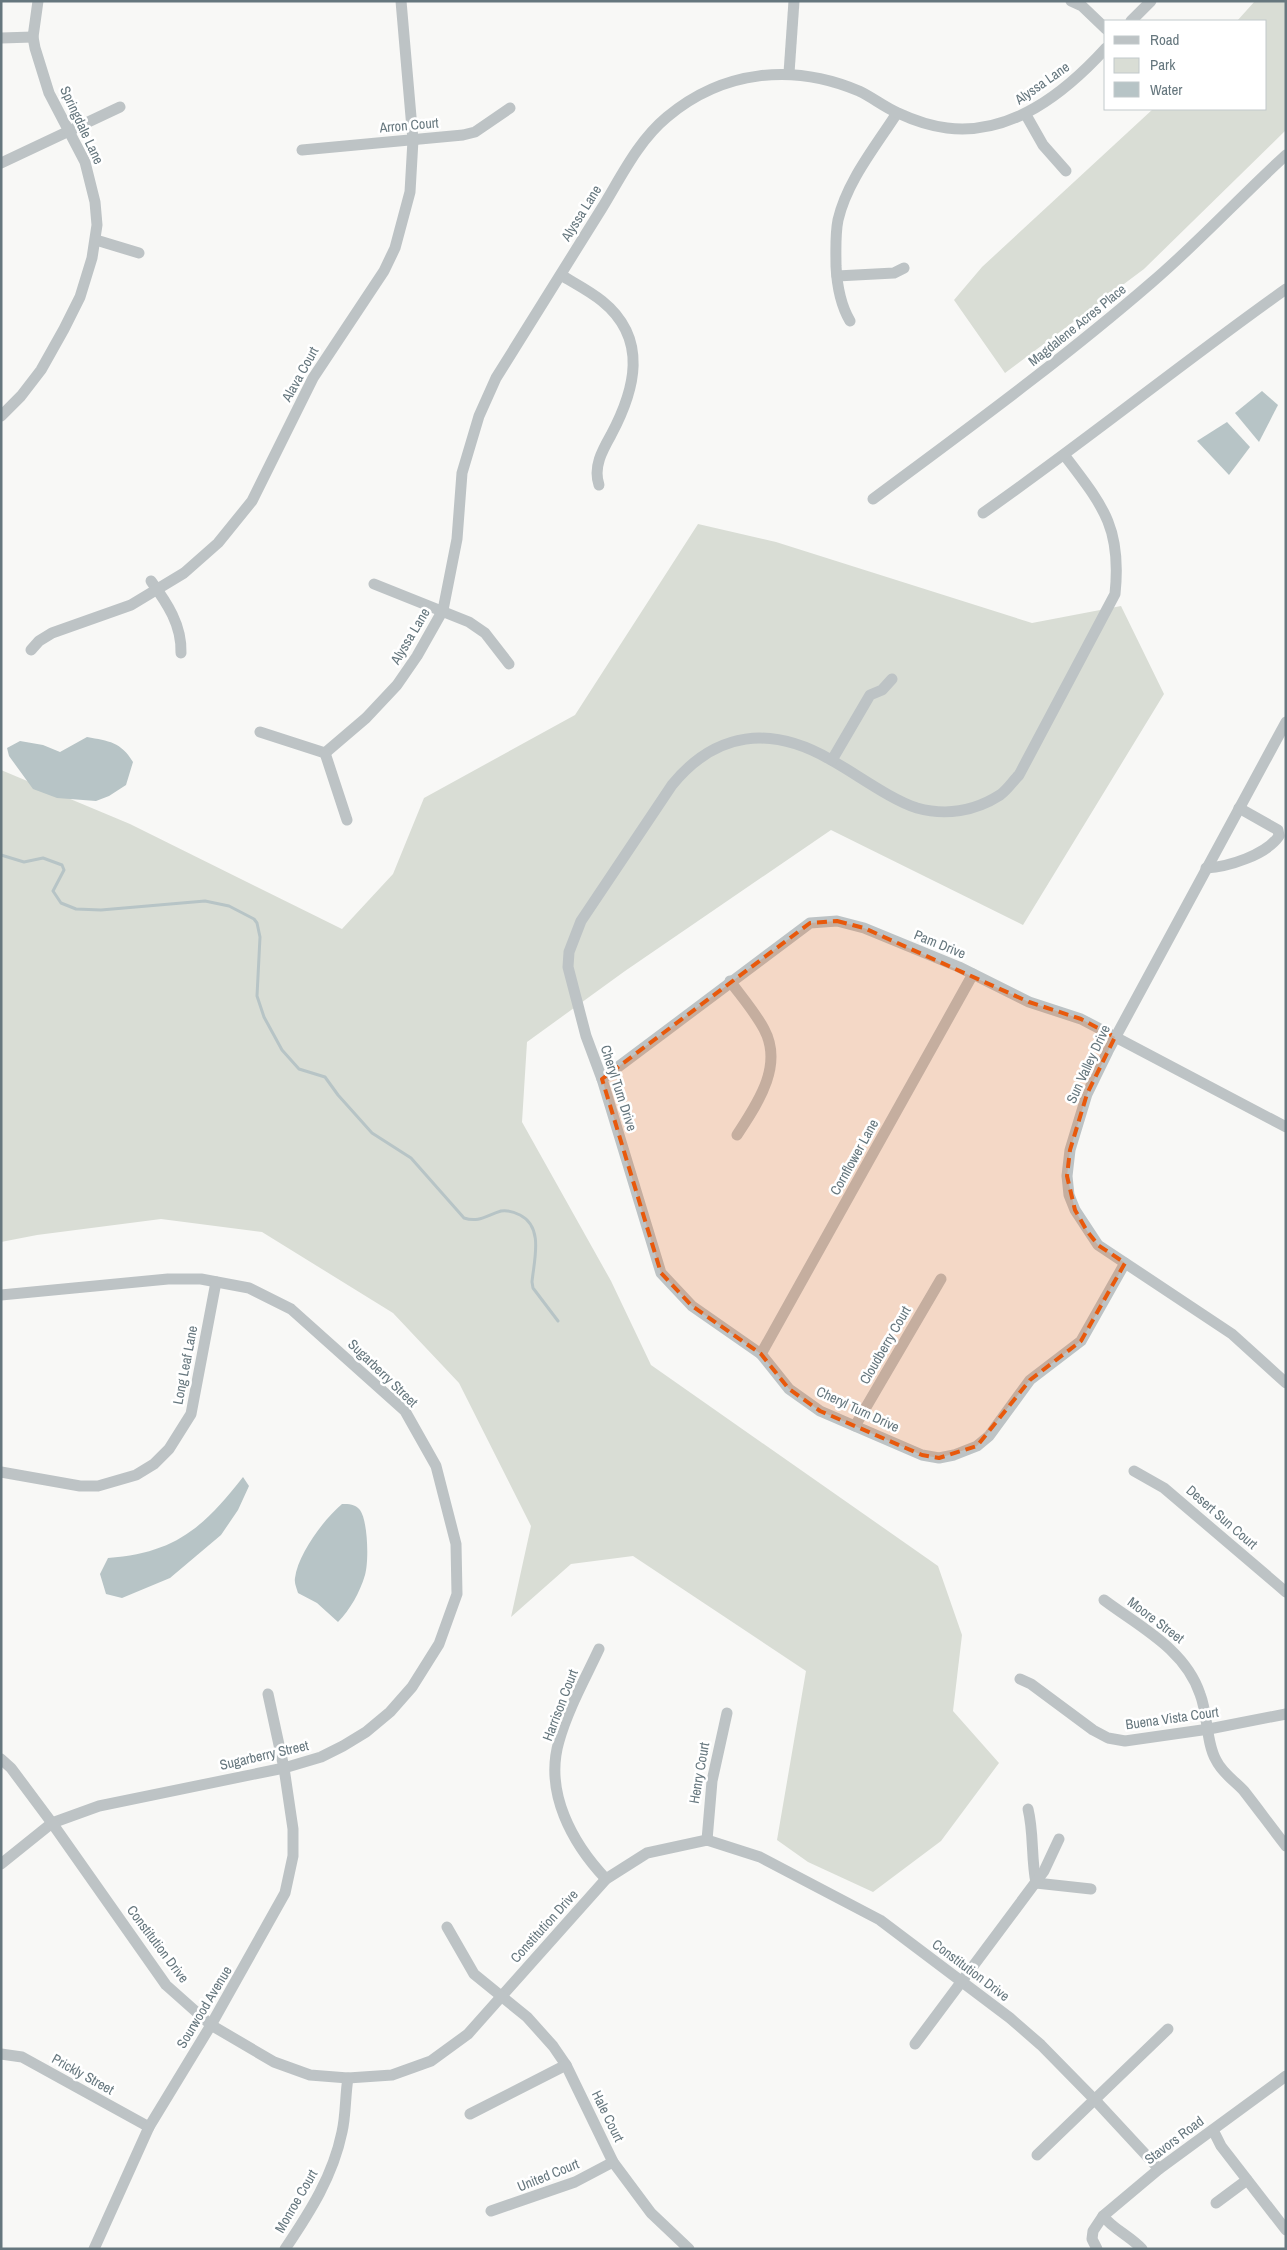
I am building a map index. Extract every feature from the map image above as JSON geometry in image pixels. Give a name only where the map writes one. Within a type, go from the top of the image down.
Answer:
[{"type":"street","name":"Springdale Lane","points":[[1,416],[21,396],[41,370],[64,329],[80,298],[96,240],[96,213],[89,175],[81,154],[49,92],[33,37],[38,1]]},
{"type":"street","name":"Alava Court","points":[[32,650],[39,641],[52,633],[131,605],[158,590],[184,573],[209,552],[230,530],[252,501],[319,367],[384,271],[395,248],[410,192],[413,140],[400,1]]},
{"type":"street","points":[[789,73],[794,1]]},
{"type":"street","points":[[1071,1],[1082,6],[1104,27]]},
{"type":"street","points":[[1133,20],[1151,1]]},
{"type":"street","points":[[1,38],[33,37]]},
{"type":"street","name":"Alyssa Lane","points":[[325,753],[366,718],[397,685],[413,662],[443,610],[457,540],[462,473],[479,416],[496,378],[632,158],[666,118],[686,102],[710,90],[749,78],[789,73],[824,78],[861,92],[897,113],[929,124],[957,128],[994,126],[1026,114],[1073,81],[1104,50]]},
{"type":"street","points":[[1,163],[69,133],[120,107]]},
{"type":"street","name":"Arron Court","points":[[302,150],[413,140],[475,132],[510,108]]},
{"type":"street","points":[[850,321],[840,300],[837,276],[835,238],[838,219],[862,167],[897,113]]},
{"type":"street","points":[[1026,114],[1043,145],[1066,171]]},
{"type":"street","name":"Magdalene Acres Place","points":[[873,499],[1055,364],[1104,324],[1186,252],[1286,155]]},
{"type":"street","points":[[96,240],[139,253]]},
{"type":"street","points":[[837,276],[894,273],[904,268]]},
{"type":"street","points":[[561,275],[607,306],[623,325],[632,345],[634,363],[630,389],[624,409],[597,464],[599,485]]},
{"type":"street","points":[[983,513],[1065,456],[1227,331],[1286,289]]},
{"type":"street","name":"Cheryl Turn Drive","points":[[1065,456],[1091,490],[1107,516],[1116,554],[1117,573],[1114,594],[1104,617],[1019,775],[1002,794],[966,811],[933,811],[915,807],[832,760],[794,744],[755,738],[737,740],[718,746],[687,767],[672,785],[581,921],[569,952],[568,967],[586,1036],[602,1079],[661,1273],[692,1306],[761,1354],[790,1389],[820,1411],[922,1455],[939,1458],[954,1455],[978,1446],[989,1436],[1030,1380],[1081,1342],[1125,1263]]},
{"type":"street","points":[[151,581],[179,626],[182,640],[181,652]]},
{"type":"street","points":[[374,584],[470,622],[485,633],[509,664]]},
{"type":"street","points":[[832,760],[870,695],[882,690],[892,679]]},
{"type":"street","name":"Sun Valley Drive","points":[[1286,722],[1115,1038],[1087,1094],[1070,1150],[1067,1176],[1069,1195],[1075,1210],[1087,1231],[1098,1245],[1232,1334],[1286,1384]]},
{"type":"street","points":[[260,732],[325,753],[347,820]]},
{"type":"street","points":[[1206,868],[1234,863],[1269,847],[1279,836],[1278,830],[1239,808]]},
{"type":"street","name":"Pam Drive","points":[[602,1079],[730,981],[810,923],[837,921],[864,928],[973,974],[1029,1002],[1081,1019],[1286,1127]]},
{"type":"street","name":"Cornflower Lane","points":[[761,1354],[973,974]]},
{"type":"street","points":[[730,981],[764,1029],[771,1048],[770,1070],[761,1097],[737,1135]]},
{"type":"street","name":"Sugarberry Street","points":[[1,1295],[168,1279],[201,1279],[248,1288],[291,1309],[405,1411],[436,1466],[456,1544],[457,1594],[439,1644],[412,1687],[390,1712],[358,1737],[321,1757],[284,1768],[99,1806],[52,1823],[1,1864]]},
{"type":"street","name":"Cloudberry Court","points":[[855,1426],[941,1279]]},
{"type":"street","name":"Long Leaf Lane","points":[[1,1472],[80,1486],[98,1486],[118,1482],[136,1475],[154,1464],[169,1449],[191,1414],[216,1282]]},
{"type":"street","name":"Desert Sun Court","points":[[1134,1471],[1164,1488],[1286,1592]]},
{"type":"street","name":"Moore Street","points":[[1104,1600],[1173,1651],[1186,1664],[1201,1694],[1209,1729],[1210,1744],[1216,1761],[1243,1790],[1286,1846]]},
{"type":"street","name":"Harrison Court","points":[[599,1649],[559,1742],[556,1764],[557,1794],[567,1824],[581,1849],[606,1879]]},
{"type":"street","name":"Buena Vista Court","points":[[1020,1679],[1031,1684],[1093,1730],[1108,1738],[1125,1741],[1209,1729],[1286,1714]]},
{"type":"street","name":"Sourwood Avenue","points":[[94,2249],[149,2127],[212,2025],[285,1893],[293,1856],[293,1829],[284,1768],[268,1694]]},
{"type":"street","name":"Henry Court","points":[[707,1840],[712,1781],[727,1713]]},
{"type":"street","name":"Constitution Drive","points":[[1,1759],[11,1768],[52,1823],[166,1985],[212,2025],[274,2062],[310,2075],[348,2078],[392,2075],[431,2061],[468,2034],[606,1879],[647,1853],[707,1840],[760,1856],[880,1920],[1016,2023],[1095,2100],[1159,2169]]},
{"type":"street","points":[[1028,1809],[1031,1822],[1033,1866],[1036,1882]]},
{"type":"street","points":[[915,2044],[1049,1864],[1060,1839]]},
{"type":"street","points":[[1036,1882],[1091,1888]]},
{"type":"street","name":"Hale Court","points":[[447,1927],[471,1969],[538,2027],[566,2066],[613,2162],[651,2213],[689,2249]]},
{"type":"street","points":[[1037,2155],[1168,2029]]},
{"type":"street","name":"Prickly Street","points":[[1,2054],[22,2057],[149,2127]]},
{"type":"street","points":[[470,2114],[566,2066]]},
{"type":"street","name":"Stavors Road","points":[[1094,2244],[1093,2231],[1102,2216],[1159,2169],[1286,2076]]},
{"type":"street","name":"Monroe Court","points":[[285,2249],[306,2218],[329,2177],[342,2132],[348,2078]]},
{"type":"street","points":[[1213,2130],[1222,2146],[1286,2230]]},
{"type":"street","name":"United Court","points":[[491,2211],[575,2182],[613,2162]]},
{"type":"street","points":[[1216,2203],[1247,2180]]},
{"type":"street","points":[[1102,2216],[1109,2224],[1134,2241],[1142,2249]]},
{"type":"highlighted area","points":[[837,921],[864,928],[1029,1002],[1081,1019],[1115,1037],[1087,1094],[1070,1150],[1067,1176],[1075,1210],[1087,1231],[1098,1245],[1125,1263],[1081,1341],[1030,1380],[977,1446],[939,1458],[922,1455],[820,1411],[789,1389],[761,1354],[692,1306],[661,1273],[602,1079],[810,923]]},
{"type":"green space","points":[[1255,1],[1286,1],[1286,130],[1144,269],[1005,373],[954,300],[982,267],[1152,110],[1267,110],[1267,20],[1238,20]]},
{"type":"green space","points":[[698,524],[776,542],[1032,623],[1121,606],[1164,694],[1023,925],[831,830],[625,971],[527,1042],[522,1122],[611,1281],[651,1365],[938,1566],[962,1635],[953,1711],[999,1763],[941,1841],[873,1892],[808,1862],[777,1840],[806,1671],[633,1556],[571,1564],[511,1617],[531,1526],[459,1383],[393,1313],[262,1232],[161,1219],[37,1235],[1,1242],[1,770],[130,824],[342,929],[393,874],[424,798],[575,715]]},
{"type":"water","points":[[1262,391],[1278,405],[1259,442],[1235,413]]},
{"type":"water","points":[[1227,422],[1250,447],[1229,475],[1197,441]]},
{"type":"water","points":[[87,737],[119,746],[133,762],[126,785],[109,796],[96,801],[57,798],[33,789],[9,756],[7,748],[20,741],[43,745],[60,752]]},
{"type":"water","points":[[243,1477],[249,1486],[238,1510],[221,1535],[170,1578],[122,1598],[106,1594],[100,1574],[108,1558],[152,1550],[170,1544],[186,1535],[214,1510]]},
{"type":"water","points":[[342,1504],[356,1507],[363,1515],[367,1542],[367,1561],[365,1575],[357,1594],[347,1612],[338,1622],[317,1603],[298,1593],[295,1580],[297,1569],[306,1548],[327,1519]]},
{"type":"waterway","points":[[1,855],[24,862],[43,858],[62,865],[64,870],[53,891],[61,903],[76,909],[101,910],[205,901],[229,906],[254,919],[257,923],[260,937],[257,996],[264,1017],[282,1050],[299,1069],[325,1077],[338,1095],[372,1133],[411,1158],[464,1218],[474,1220],[506,1211],[518,1214],[527,1220],[532,1227],[536,1245],[533,1288],[558,1321]]}]
